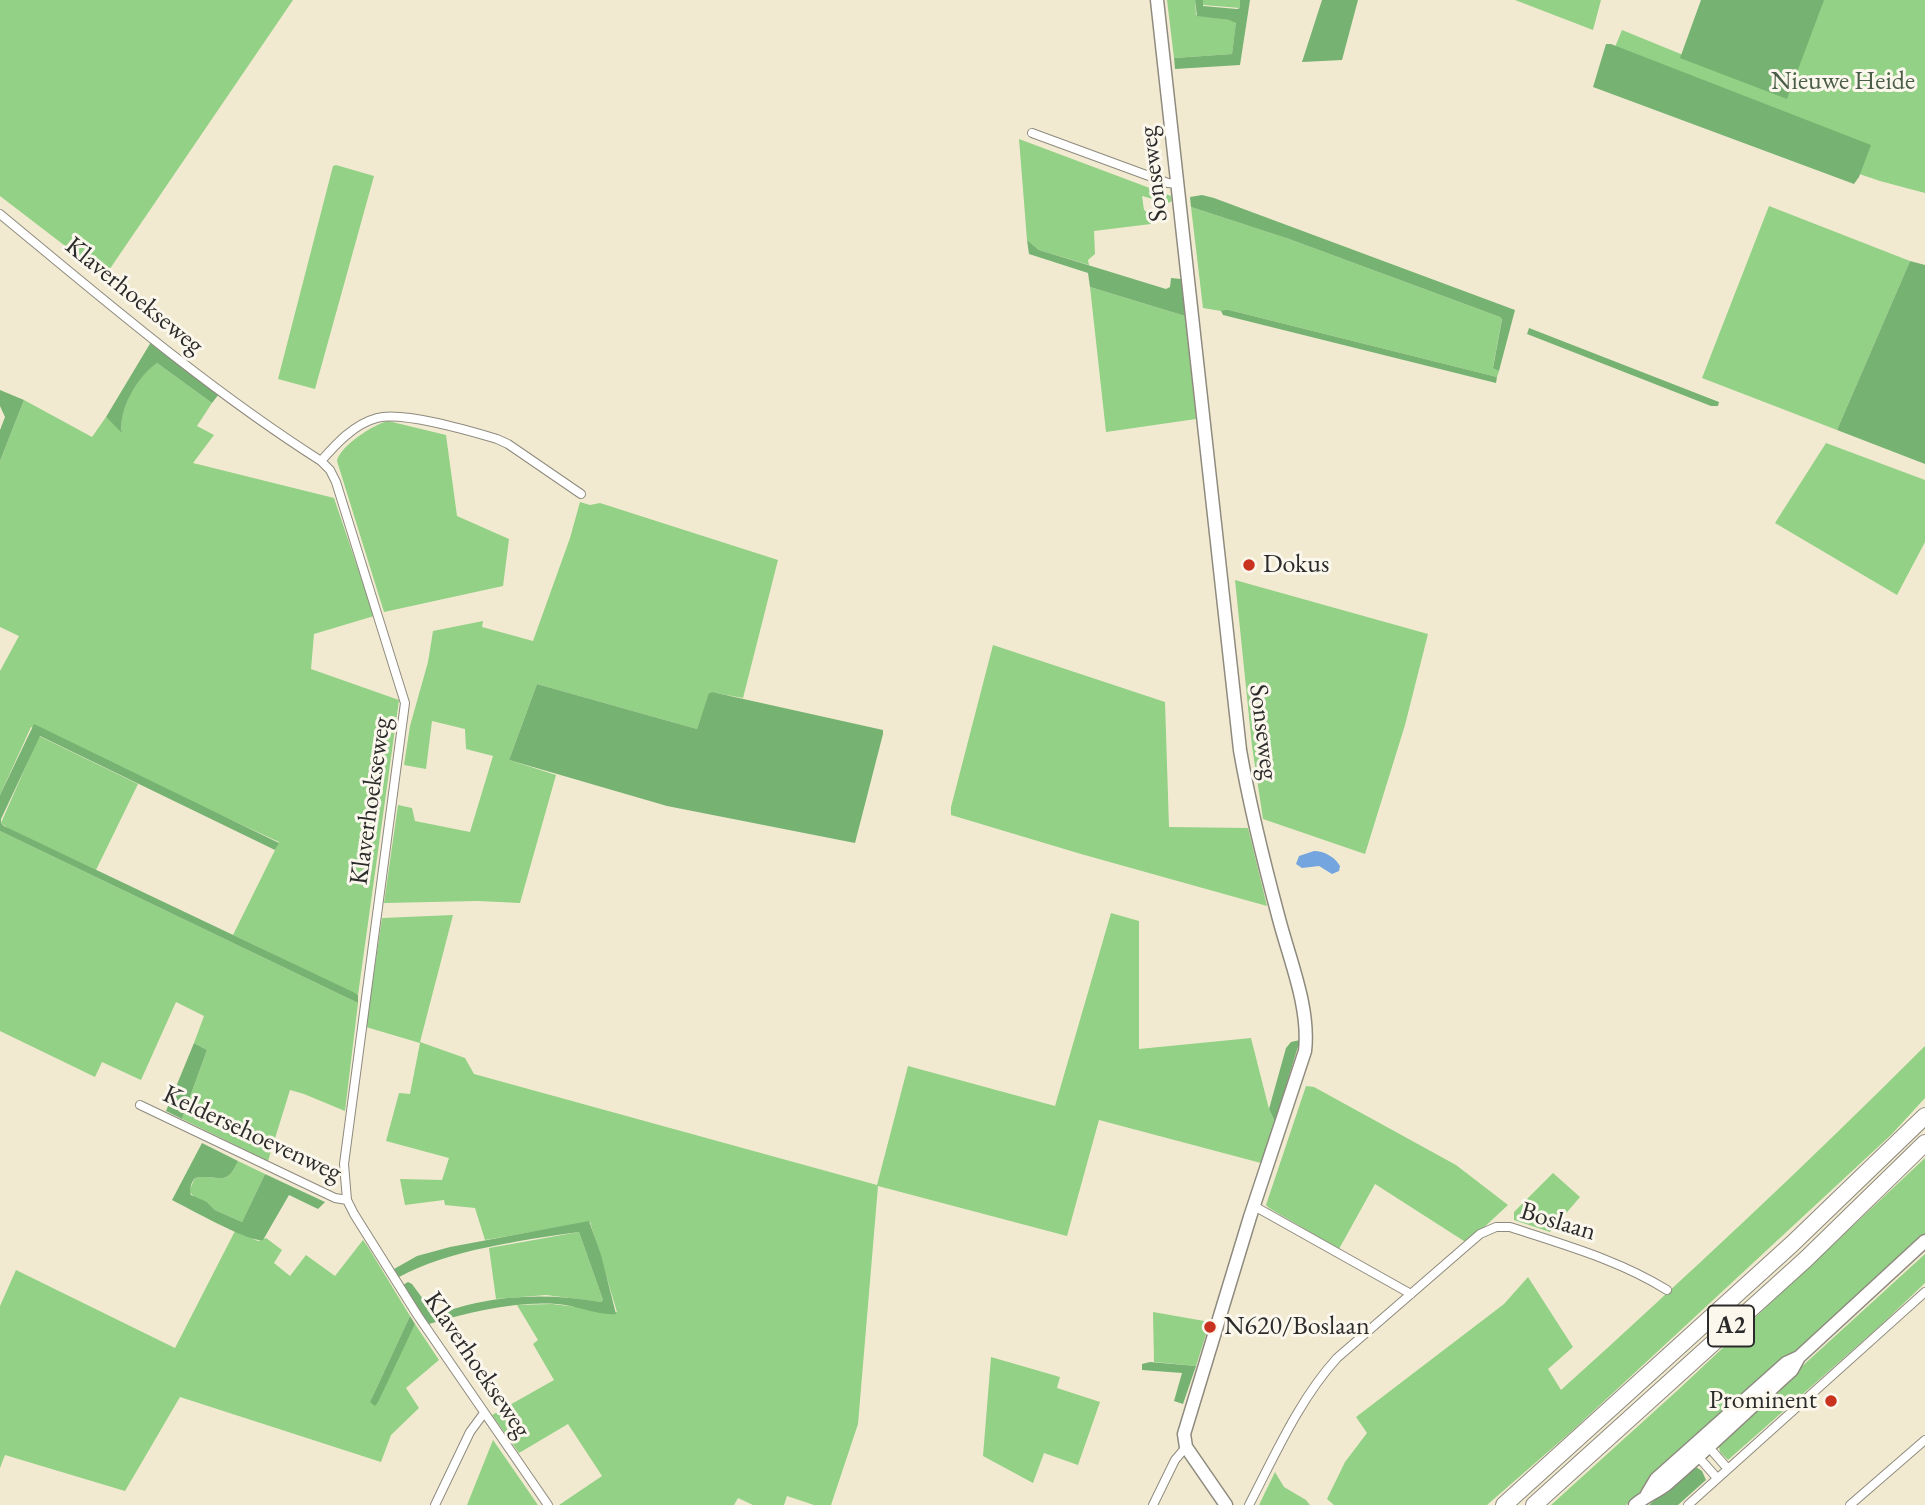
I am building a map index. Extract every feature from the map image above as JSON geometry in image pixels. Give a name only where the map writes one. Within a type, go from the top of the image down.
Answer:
[{"type":"highway","name":"A2","points":[[1504,1505],[1792,1244],[1925,1116]]},
{"type":"highway","name":"A2","points":[[1534,1505],[1806,1259],[1925,1143]]},
{"type":"main road","name":"Sonseweg","points":[[1157,0],[1241,750],[1254,826],[1306,1021],[1305,1051],[1184,1434],[1186,1447]]},
{"type":"main road","points":[[1635,1505],[1657,1479],[1695,1452],[1792,1370],[1799,1357],[1925,1241]]},
{"type":"main road","points":[[1186,1447],[1226,1505]]},
{"type":"street","points":[[1032,133],[1168,183],[1178,184]]},
{"type":"street","name":"Klaverhoekseweg","points":[[0,214],[110,305],[209,381],[321,461],[336,482],[405,703],[344,1164],[347,1200],[418,1316],[548,1505]]},
{"type":"street","points":[[321,461],[344,438],[366,422],[390,416],[404,417],[497,439],[581,494]]},
{"type":"street","name":"Keldersehoevenweg","points":[[140,1105],[323,1192],[347,1200]]},
{"type":"street","points":[[1254,1206],[1411,1294]]},
{"type":"street","name":"Boslaan","points":[[1249,1505],[1304,1403],[1324,1373],[1337,1358],[1480,1234],[1496,1227],[1510,1227],[1641,1273],[1667,1290]]},
{"type":"street","points":[[1688,1505],[1925,1292]]},
{"type":"street","points":[[435,1505],[470,1432],[484,1413]]},
{"type":"street","points":[[1850,1505],[1925,1440]]},
{"type":"street","points":[[1705,1442],[1728,1469]]},
{"type":"street","name":"Sonseweg","points":[[1153,1505],[1175,1460],[1186,1447]]},
{"type":"street","points":[[1695,1452],[1717,1478]]},
{"type":"green space","points":[[0,0],[293,0],[105,276],[101,276],[0,196]]},
{"type":"green space","points":[[1167,0],[1195,0],[1196,15],[1235,21],[1232,54],[1174,58]]},
{"type":"green space","points":[[1195,0],[1203,0],[1203,6],[1237,9],[1240,8],[1240,0],[1250,0],[1240,65],[1175,69],[1174,58],[1232,54],[1236,23],[1197,16]]},
{"type":"green space","points":[[1203,0],[1240,0],[1240,8],[1203,5]]},
{"type":"green space","points":[[1322,0],[1358,0],[1342,60],[1302,62]]},
{"type":"green space","points":[[1515,0],[1601,0],[1593,30]]},
{"type":"green space","points":[[1701,0],[1824,0],[1787,99],[1680,58]]},
{"type":"green space","name":"Nieuwe Heide","points":[[1707,0],[1925,0],[1925,193],[1880,181],[1599,86],[1622,30],[1693,59]]},
{"type":"green space","points":[[1606,44],[1871,145],[1859,177],[1854,184],[1593,87]]},
{"type":"green space","points":[[1019,139],[1171,196],[1172,201],[1168,203],[1142,196],[1144,210],[1151,224],[1094,231],[1095,254],[1088,260],[1089,265],[1039,250],[1027,240]]},
{"type":"green space","points":[[333,166],[374,176],[315,389],[278,379]]},
{"type":"green space","points":[[1202,195],[1515,310],[1499,371],[1493,368],[1502,319],[1500,317],[1289,239],[1191,207],[1190,197]]},
{"type":"green space","points":[[1769,206],[1910,261],[1837,430],[1702,378]]},
{"type":"green space","points":[[1191,207],[1289,239],[1502,318],[1493,367],[1499,371],[1497,377],[1229,310],[1203,308]]},
{"type":"green space","points":[[1027,240],[1039,250],[1166,289],[1170,287],[1171,278],[1181,279],[1185,316],[1090,287],[1088,273],[1029,254]]},
{"type":"green space","points":[[1910,261],[1925,265],[1925,464],[1837,430]]},
{"type":"green space","points":[[1090,287],[1185,316],[1196,419],[1106,432]]},
{"type":"green space","points":[[1221,311],[1497,377],[1496,383],[1223,315]]},
{"type":"green space","points":[[1529,328],[1719,402],[1718,406],[1711,406],[1527,334]]},
{"type":"green space","points":[[151,342],[219,394],[212,403],[157,363],[143,376],[126,404],[122,433],[106,417]]},
{"type":"green space","points":[[157,363],[212,403],[197,426],[214,435],[193,463],[334,498],[374,616],[314,634],[311,669],[399,700],[358,995],[233,935],[279,842],[31,727],[0,795],[0,671],[19,636],[0,627],[0,461],[24,400],[92,437],[106,417],[122,431],[123,413],[131,393]]},
{"type":"green space","points":[[0,390],[24,400],[0,461],[0,430],[5,417],[0,406]]},
{"type":"green space","points":[[388,421],[446,435],[457,516],[509,539],[503,586],[384,612],[337,461],[344,449],[358,436]]},
{"type":"green space","points":[[1826,443],[1925,480],[1925,542],[1897,595],[1775,523]]},
{"type":"green space","points":[[580,502],[590,505],[600,503],[778,560],[743,698],[710,692],[697,729],[537,684],[509,760],[556,775],[520,903],[384,903],[398,805],[412,808],[415,821],[470,832],[493,756],[466,749],[465,729],[432,721],[426,769],[404,765],[410,726],[428,662],[433,631],[483,621],[482,627],[533,641]]},
{"type":"green space","points":[[1235,580],[1428,634],[1405,725],[1365,854],[1263,819],[1252,746]]},
{"type":"green space","points":[[993,645],[1165,702],[1169,827],[1248,828],[1267,906],[951,815]]},
{"type":"green space","points":[[537,684],[697,729],[709,693],[712,692],[883,730],[855,843],[667,806],[509,760]]},
{"type":"green space","points":[[34,724],[279,843],[275,850],[40,736],[1,819],[4,826],[353,992],[358,995],[358,1003],[0,831],[0,795]]},
{"type":"green space","points":[[39,736],[138,784],[96,870],[1,823]]},
{"type":"green space","points":[[0,831],[358,1003],[345,1111],[290,1090],[268,1161],[182,1119],[207,1050],[194,1043],[204,1016],[176,1002],[141,1080],[102,1062],[95,1077],[0,1031]]},
{"type":"green space","points":[[1111,913],[1139,921],[1139,1049],[1251,1038],[1269,1109],[1275,1122],[1261,1163],[1099,1120],[1067,1236],[878,1186],[858,1424],[831,1505],[814,1505],[787,1496],[784,1505],[753,1505],[738,1498],[734,1505],[559,1505],[602,1476],[568,1424],[519,1453],[492,1415],[554,1380],[533,1344],[538,1340],[517,1305],[552,1304],[617,1312],[590,1222],[485,1240],[475,1208],[445,1205],[444,1200],[405,1205],[400,1179],[442,1180],[449,1158],[386,1141],[399,1093],[410,1094],[420,1043],[366,1027],[382,918],[453,915],[420,1042],[465,1058],[474,1074],[877,1185],[908,1066],[1055,1106]]},
{"type":"green space","points":[[1300,1040],[1275,1122],[1269,1109],[1286,1048],[1291,1042]]},
{"type":"green space","points":[[194,1043],[207,1050],[182,1119],[166,1111]]},
{"type":"green space","points":[[1925,1046],[1925,1098],[1892,1134],[1573,1430],[1487,1505],[1334,1505],[1327,1499],[1345,1462],[1367,1433],[1356,1417],[1504,1304],[1528,1277],[1573,1347],[1548,1369],[1561,1390],[1836,1134]]},
{"type":"green space","points":[[1306,1086],[1314,1087],[1456,1165],[1508,1205],[1467,1243],[1375,1184],[1339,1249],[1269,1208],[1266,1205]]},
{"type":"green space","points":[[202,1143],[238,1161],[234,1170],[225,1177],[195,1178],[192,1182],[191,1195],[207,1202],[215,1210],[242,1222],[265,1174],[325,1202],[318,1209],[289,1195],[263,1240],[219,1224],[172,1200]]},
{"type":"green space","points":[[1925,1158],[1925,1235],[1626,1505],[1551,1505],[1679,1389]]},
{"type":"green space","points":[[238,1161],[265,1174],[242,1222],[215,1210],[207,1202],[195,1198],[189,1191],[195,1178],[225,1177],[234,1170]]},
{"type":"green space","points":[[1553,1173],[1580,1197],[1550,1232],[1514,1220],[1514,1212]]},
{"type":"green space","points":[[589,1221],[616,1314],[557,1304],[525,1304],[429,1324],[403,1285],[408,1282],[412,1284],[434,1314],[476,1303],[523,1297],[601,1302],[603,1300],[579,1232],[463,1253],[399,1277],[394,1269],[417,1256],[450,1247]]},
{"type":"green space","points":[[235,1231],[258,1241],[266,1238],[282,1250],[274,1263],[290,1276],[306,1255],[335,1276],[363,1240],[368,1247],[410,1316],[370,1402],[415,1324],[439,1360],[406,1388],[419,1408],[391,1435],[381,1462],[180,1397],[125,1491],[5,1455],[0,1468],[0,1306],[16,1270],[175,1348]]},
{"type":"green space","points":[[579,1232],[603,1300],[601,1302],[546,1295],[496,1299],[489,1248]]},
{"type":"green space","points":[[1925,1254],[1925,1283],[1728,1460],[1720,1452],[1718,1443]]},
{"type":"green space","points":[[1153,1312],[1210,1322],[1196,1366],[1154,1362]]},
{"type":"green space","points":[[410,1316],[415,1324],[375,1406],[370,1402]]},
{"type":"green space","points":[[991,1357],[1060,1377],[1057,1388],[1100,1402],[1078,1465],[1044,1453],[1033,1483],[983,1456]]},
{"type":"green space","points":[[1150,1362],[1196,1366],[1183,1404],[1174,1401],[1182,1373],[1142,1370],[1142,1364]]},
{"type":"green space","points":[[493,1440],[538,1505],[467,1505]]},
{"type":"green space","points":[[1693,1465],[1702,1471],[1706,1480],[1678,1505],[1649,1505]]},
{"type":"green space","points":[[1275,1472],[1284,1487],[1310,1505],[1259,1505]]},
{"type":"water","points":[[1314,851],[1332,857],[1340,866],[1339,871],[1332,874],[1319,866],[1302,868],[1296,864],[1299,856]]},
{"type":"place","name":"Dokus","points":[[1249,565]]},
{"type":"place","name":"N620/Boslaan","points":[[1210,1327]]},
{"type":"place","name":"Prominent","points":[[1831,1401]]}]
